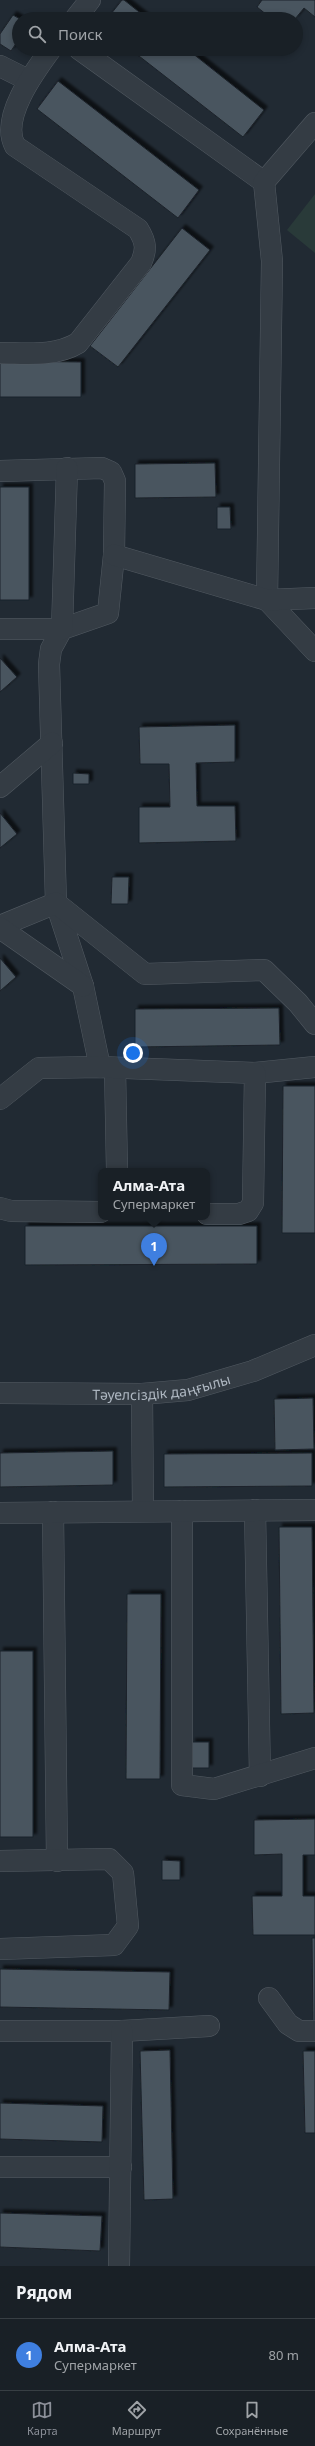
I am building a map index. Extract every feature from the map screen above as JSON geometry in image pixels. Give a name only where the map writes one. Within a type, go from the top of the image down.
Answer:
[{"type":"street","points":[[81,12],[90,0]]},
{"type":"street","points":[[0,353],[53,352],[66,350],[78,343],[141,263],[146,251],[145,241],[138,229],[15,146],[9,140],[8,118],[13,102],[46,56]]},
{"type":"street","points":[[89,56],[264,182]]},
{"type":"street","points":[[0,66],[28,80]]},
{"type":"street","points":[[315,123],[264,182],[272,261],[267,600],[315,651]]},
{"type":"street","points":[[67,468],[62,629],[52,649],[49,664],[56,903],[108,1067],[117,1168]]},
{"type":"street","points":[[0,471],[102,468],[111,472],[115,481],[114,555],[108,614],[62,629],[0,629]]},
{"type":"street","points":[[114,555],[267,600],[315,598]]},
{"type":"street","points":[[0,787],[52,743]]},
{"type":"street","points":[[0,927],[56,903]]},
{"type":"street","points":[[56,903],[145,974],[264,970],[298,1003],[315,1024]]},
{"type":"street","points":[[0,927],[83,986]]},
{"type":"street","points":[[0,1099],[39,1068],[108,1067],[255,1074],[315,1067]]},
{"type":"street","points":[[210,1214],[239,1214],[248,1211],[253,1202],[255,1074]]},
{"type":"street","points":[[0,1208],[11,1211],[98,1212]]},
{"type":"street","name":"Тәуелсіздік даңғылы","points":[[0,1393],[142,1394],[188,1390],[253,1371],[315,1345]]},
{"type":"street","points":[[142,1394],[143,1511]]},
{"type":"street","points":[[255,1510],[260,1776]]},
{"type":"street","points":[[0,1513],[315,1510]]},
{"type":"street","points":[[182,1511],[182,1784],[214,1789],[315,1758]]},
{"type":"street","points":[[52,1512],[57,1861]]},
{"type":"street","points":[[0,1861],[109,1859],[123,1873],[128,1926],[114,1945],[0,1949]]},
{"type":"street","points":[[269,1998],[288,2024],[298,2031],[315,2031]]},
{"type":"street","points":[[0,2031],[122,2031],[209,2026]]},
{"type":"street","points":[[119,2266],[122,2031]]},
{"type":"street","points":[[0,2167],[121,2167]]},
{"type":"shaded area","points":[[315,194],[315,253],[287,230]]},
{"type":"building","points":[[122,0],[124,0],[139,12],[113,12]]},
{"type":"building","points":[[262,0],[315,0],[315,17],[304,8],[301,12],[263,12],[257,7]]},
{"type":"building","points":[[12,16],[11,51],[0,44],[0,34]]},
{"type":"building","points":[[139,56],[196,56],[264,110],[243,137]]},
{"type":"building","points":[[58,81],[199,190],[178,218],[37,109]]},
{"type":"building","points":[[182,228],[210,250],[118,367],[90,346]]},
{"type":"building","points":[[0,361],[81,362],[81,397],[0,397]]},
{"type":"building","points":[[215,463],[216,497],[135,498],[135,464]]},
{"type":"building","points":[[0,487],[29,487],[29,600],[0,600]]},
{"type":"building","points":[[217,507],[230,507],[231,529],[217,529]]},
{"type":"building","points":[[0,658],[17,677],[0,692]]},
{"type":"building","points":[[235,725],[235,762],[196,763],[197,806],[235,806],[236,841],[139,843],[139,807],[170,807],[169,764],[140,764],[139,727]]},
{"type":"building","points":[[73,773],[89,774],[89,784],[73,784]]},
{"type":"building","points":[[0,813],[17,834],[0,848]]},
{"type":"building","points":[[112,877],[129,877],[128,904],[111,904]]},
{"type":"building","points":[[0,958],[16,977],[0,991]]},
{"type":"building","points":[[279,1008],[280,1045],[135,1047],[135,1009]]},
{"type":"building","points":[[283,1086],[315,1086],[315,1233],[282,1233]]},
{"type":"building","points":[[25,1226],[257,1226],[257,1264],[25,1265]]},
{"type":"building","points":[[313,1398],[314,1449],[275,1450],[274,1399]]},
{"type":"building","points":[[113,1451],[113,1485],[0,1487],[0,1453]]},
{"type":"building","points":[[312,1453],[312,1486],[164,1487],[164,1454]]},
{"type":"building","points":[[279,1527],[312,1527],[314,1713],[281,1714]]},
{"type":"building","points":[[127,1594],[161,1594],[160,1779],[126,1779]]},
{"type":"building","points":[[0,1651],[33,1651],[33,1837],[0,1837]]},
{"type":"building","points":[[192,1742],[209,1742],[209,1768],[192,1768]]},
{"type":"building","points":[[315,1819],[315,1855],[303,1855],[303,1896],[315,1896],[315,1935],[253,1935],[252,1896],[282,1896],[282,1854],[254,1855],[254,1820]]},
{"type":"building","points":[[162,1860],[180,1861],[180,1880],[162,1880]]},
{"type":"building","points":[[312,1938],[315,1938],[315,2025],[313,2025]]},
{"type":"building","points":[[0,1969],[170,1972],[169,2010],[0,2007]]},
{"type":"building","points":[[170,2050],[173,2199],[144,2200],[140,2051]]},
{"type":"building","points":[[303,2051],[315,2051],[315,2133],[305,2133]]},
{"type":"building","points":[[0,2103],[103,2106],[102,2142],[0,2139]]},
{"type":"building","points":[[0,2213],[102,2216],[100,2251],[0,2247]]},
{"type":"place","name":"Алма-Ата","points":[[154,1266]]}]
